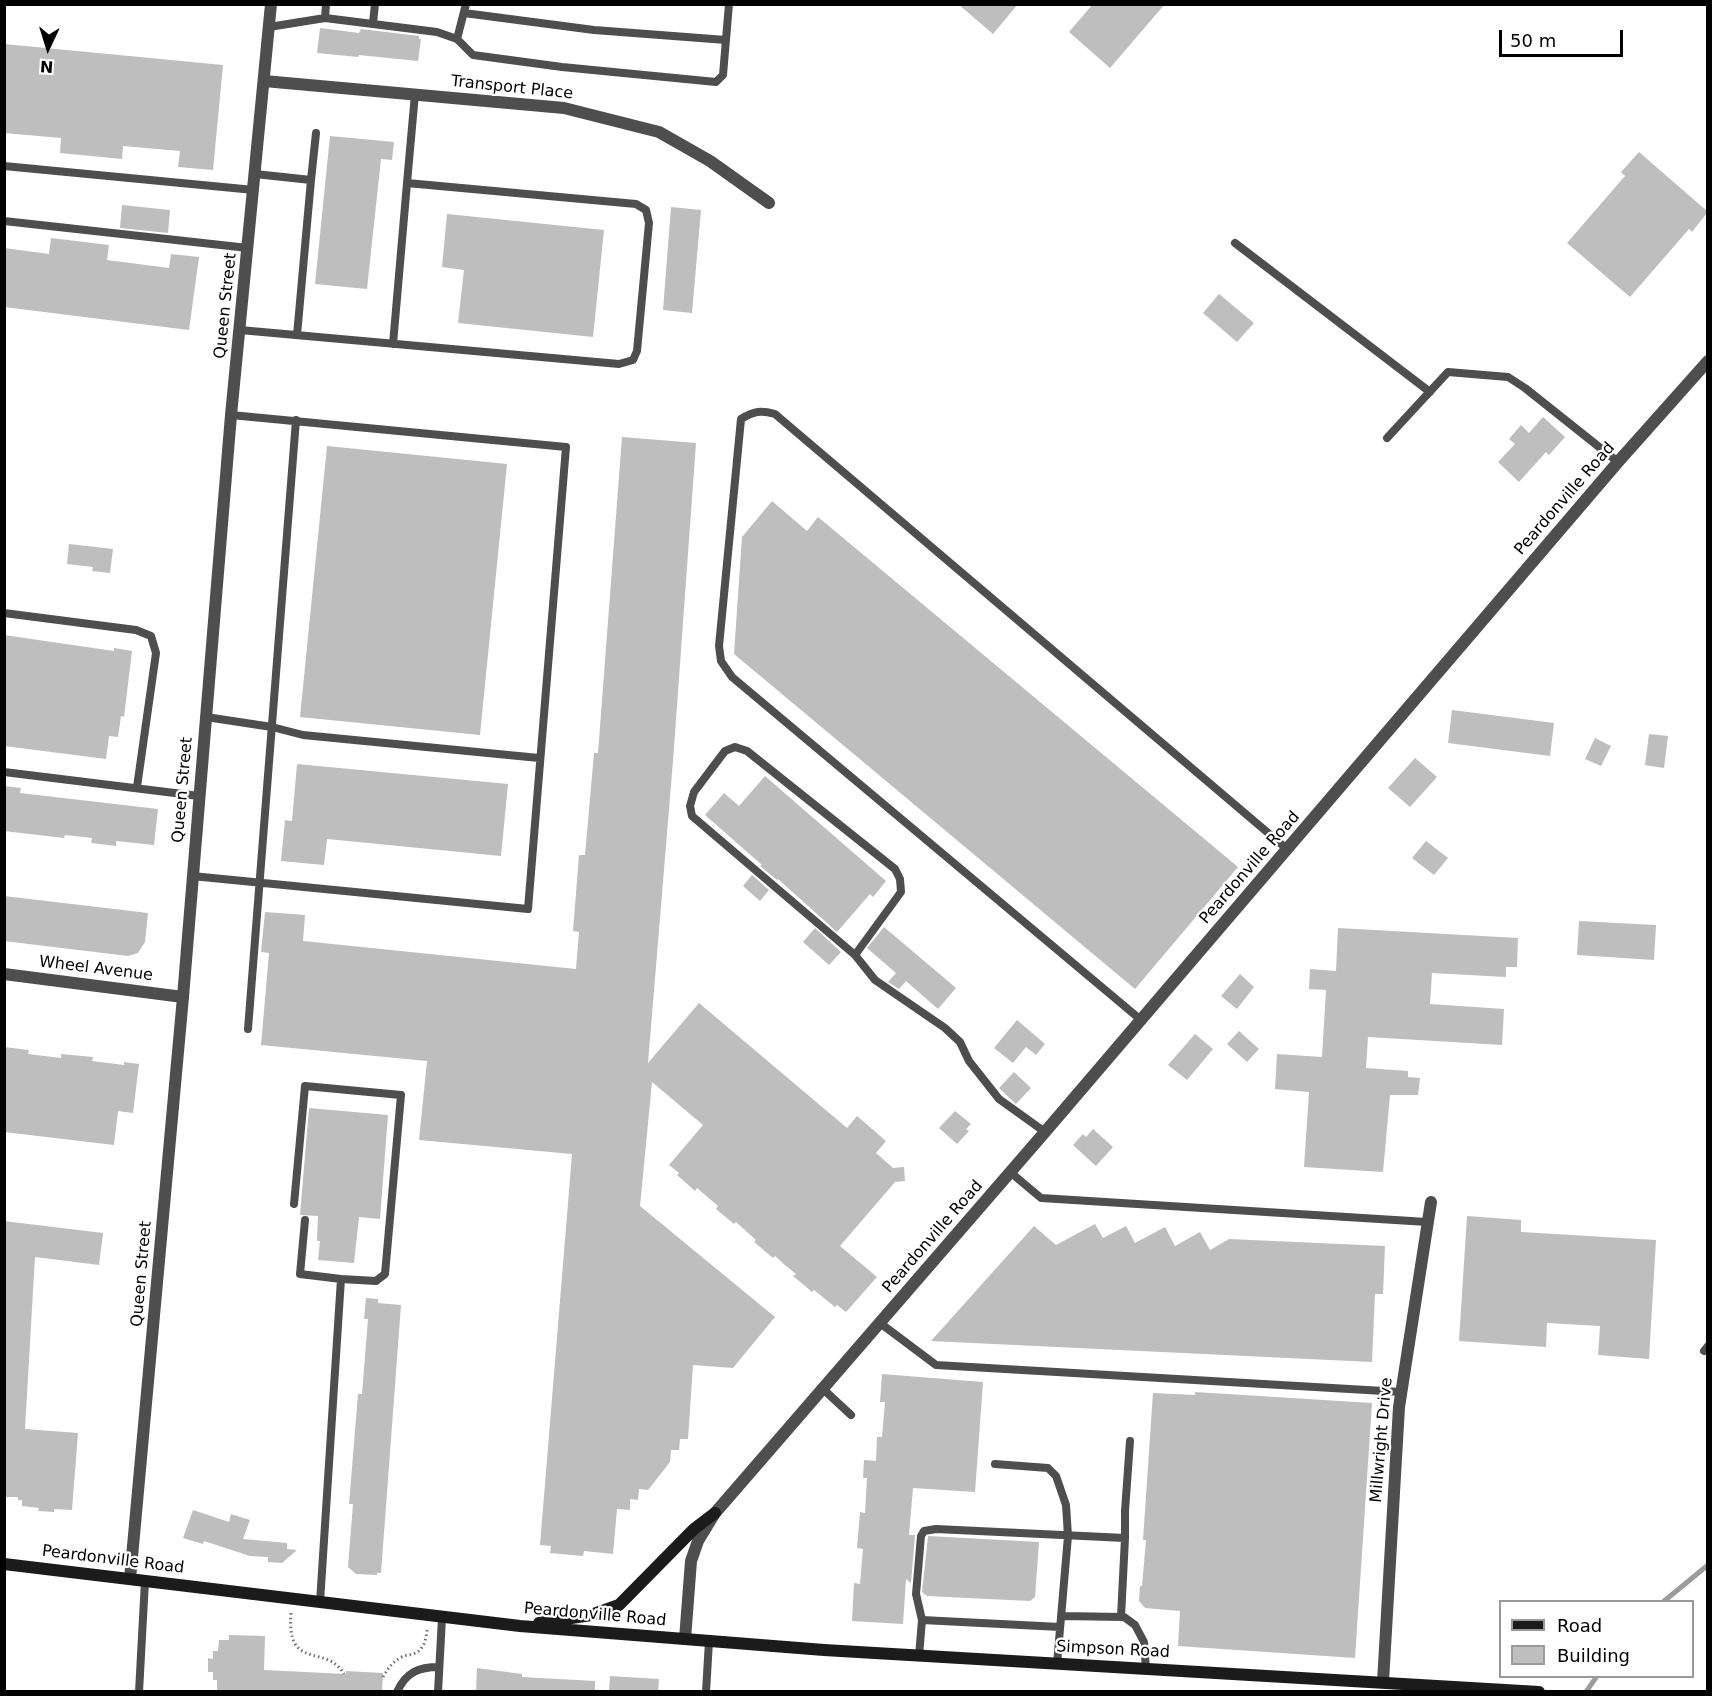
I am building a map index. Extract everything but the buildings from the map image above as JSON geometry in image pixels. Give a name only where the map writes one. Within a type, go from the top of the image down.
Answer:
[{"type":"main road","points":[[520,1626],[591,1615],[619,1605],[694,1529],[715,1513]]},
{"type":"main road","name":"Peardonville Road","points":[[4,1564],[442,1618],[685,1639]]},
{"type":"main road","name":"Simpson Road","points":[[685,1639],[919,1656],[1539,1692]]},
{"type":"street","name":"Queen Street","points":[[130,1579],[183,997],[231,415],[271,4]]},
{"type":"street","name":"Transport Place","points":[[264,81],[564,108],[659,132],[710,161],[769,203]]},
{"type":"street","name":"Peardonville Road","points":[[685,1639],[691,1561],[698,1542],[715,1513],[1707,361]]},
{"type":"street","name":"Wheel Avenue","points":[[4,974],[183,997]]},
{"type":"street","name":"Millwright Drive","points":[[1383,1682],[1401,1392],[1431,1202]]},
{"type":"lane","points":[[325,18],[326,4]]},
{"type":"lane","points":[[373,23],[375,4]]},
{"type":"lane","points":[[269,27],[325,18],[373,23],[437,32],[457,39],[473,55],[562,67],[716,82],[723,75],[729,4]]},
{"type":"lane","points":[[457,39],[465,9],[594,30],[726,40]]},
{"type":"lane","points":[[393,344],[414,94]]},
{"type":"lane","points":[[297,335],[316,134]]},
{"type":"lane","points":[[4,166],[254,190]]},
{"type":"lane","points":[[255,174],[311,180]]},
{"type":"lane","points":[[240,330],[619,364],[633,360],[637,351],[649,223],[646,210],[636,204],[406,183]]},
{"type":"lane","points":[[4,221],[248,248]]},
{"type":"lane","points":[[1235,243],[1430,392]]},
{"type":"lane","points":[[1387,438],[1448,372],[1508,377],[1618,462]]},
{"type":"lane","points":[[1141,1020],[732,677],[721,661],[719,646],[741,419],[753,411],[775,414],[1287,849]]},
{"type":"lane","points":[[192,876],[528,909],[566,447],[231,415]]},
{"type":"lane","points":[[248,1029],[296,420]]},
{"type":"lane","points":[[4,613],[136,630],[151,636],[156,653],[136,787]]},
{"type":"lane","points":[[206,717],[272,727],[303,735],[539,758]]},
{"type":"lane","points":[[855,955],[901,892],[900,879],[895,869],[747,751],[735,747],[725,751],[694,792],[690,806],[692,816],[855,955],[875,980],[945,1028],[960,1042],[969,1061],[999,1099],[1045,1132]]},
{"type":"lane","points":[[4,772],[199,796]]},
{"type":"lane","points":[[294,1204],[305,1086],[401,1095],[385,1274],[376,1281],[300,1274],[305,1220]]},
{"type":"lane","points":[[1010,1172],[1041,1198],[1427,1222]]},
{"type":"lane","points":[[320,1602],[341,1279]]},
{"type":"lane","points":[[880,1323],[936,1365],[1401,1392]]},
{"type":"lane","points":[[823,1389],[851,1414]]},
{"type":"lane","points":[[1121,1617],[1130,1441]]},
{"type":"lane","points":[[995,1464],[1048,1468],[1056,1476],[1066,1505],[1068,1536],[1058,1664]]},
{"type":"lane","points":[[919,1656],[921,1620],[916,1594],[921,1536],[924,1531],[936,1529],[1125,1538]]},
{"type":"lane","points":[[139,1692],[145,1581]]},
{"type":"lane","points":[[1061,1616],[1121,1617],[1135,1624],[1144,1641],[1146,1669]]},
{"type":"lane","points":[[438,1692],[442,1618]]},
{"type":"lane","points":[[921,1620],[1060,1627]]},
{"type":"lane","points":[[706,1692],[709,1641]]},
{"type":"lane","points":[[397,1692],[401,1682],[410,1673],[424,1667],[439,1667]]},
{"type":"path","points":[[292,1599],[289,1629],[295,1644],[308,1655],[334,1662],[344,1674]]},
{"type":"path","points":[[383,1677],[396,1660],[405,1655],[414,1654],[422,1648],[426,1640],[427,1616]]},
{"type":"waterway","points":[[1665,1600],[1708,1565]]},
{"type":"waterway","points":[[1586,1692],[1596,1678]]}]
